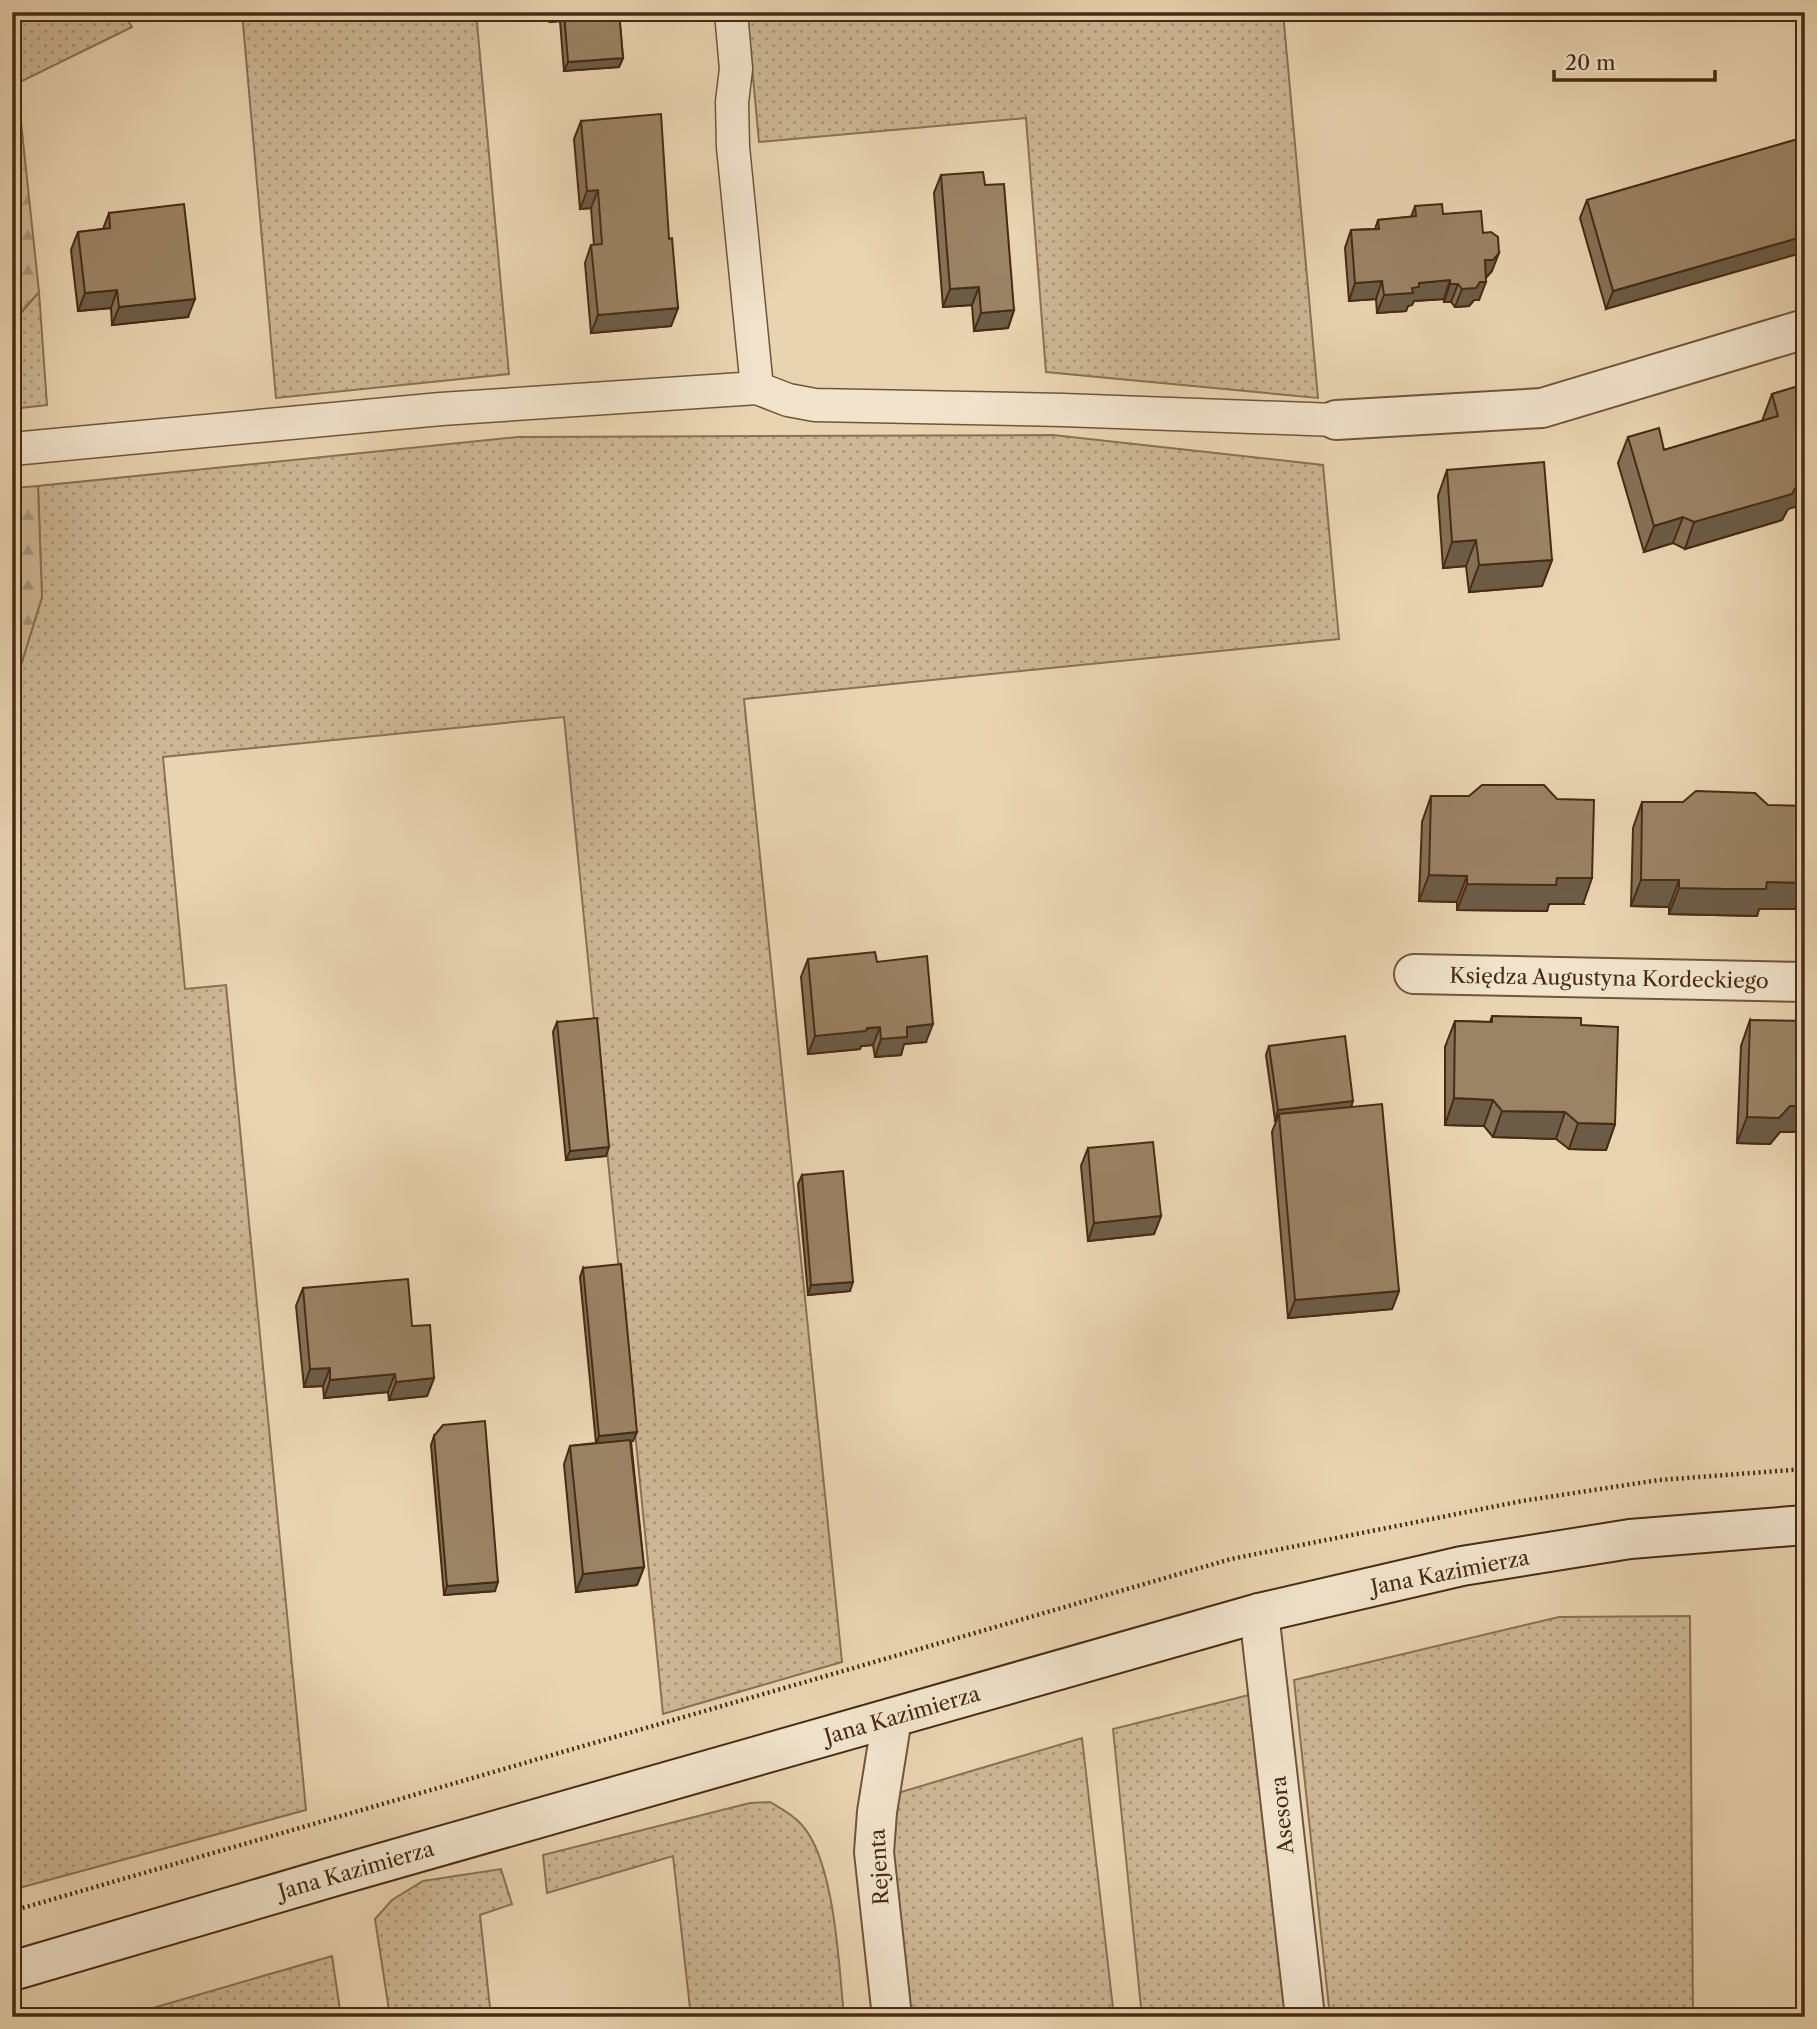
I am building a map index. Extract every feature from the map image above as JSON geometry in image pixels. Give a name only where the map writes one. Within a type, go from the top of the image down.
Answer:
[{"type":"main road","points":[[1336,420],[1542,408],[1805,330]]},
{"type":"main road","name":"Księdza Augustyna Kordeckiego","points":[[1414,974],[1805,982]]},
{"type":"main road","name":"Jana Kazimierza","points":[[12,1971],[1259,1613],[1462,1566],[1630,1539],[1805,1525]]},
{"type":"main road","name":"Asesora","points":[[1259,1613],[1305,2017]]},
{"type":"main road","name":"Rejenta","points":[[892,1718],[877,1812],[874,1852],[892,2017]]},
{"type":"lane","points":[[731,12],[736,69],[732,102],[733,147],[757,388]]},
{"type":"lane","points":[[12,449],[441,409],[757,388],[788,400],[815,405],[1063,410],[1336,420]]},
{"type":"green space","points":[[12,12],[123,12],[132,27],[12,86]]},
{"type":"green space","points":[[242,12],[476,12],[509,374],[276,398]]},
{"type":"green space","points":[[747,12],[1283,12],[1318,398],[1046,372],[1026,118],[759,142]]},
{"type":"green space","points":[[17,84],[39,292],[12,323],[12,86]]},
{"type":"green space","points":[[39,292],[47,405],[12,409],[12,323]]},
{"type":"green space","points":[[1053,435],[1323,465],[1339,639],[744,699],[842,1662],[663,1714],[564,717],[163,757],[185,989],[226,985],[306,1810],[12,1890],[12,671],[21,665],[42,597],[38,486],[518,437]]},
{"type":"green space","points":[[38,486],[42,597],[21,665],[12,671],[12,488]]},
{"type":"green space","points":[[1690,1616],[1693,2017],[1330,2017],[1294,1680],[1559,1617]]},
{"type":"green space","points":[[1253,1694],[1289,2017],[1142,2017],[1113,1729]]},
{"type":"green space","points":[[1082,1738],[1114,2017],[907,2017],[890,1816],[901,1792]]},
{"type":"green space","points":[[770,1802],[801,1824],[821,1862],[833,1915],[844,2017],[691,2017],[673,1856],[547,1893],[543,1855],[750,1803]]},
{"type":"green space","points":[[501,1869],[512,1904],[480,1915],[491,2017],[390,2017],[375,1919],[392,1900],[423,1881]]},
{"type":"green space","points":[[332,1956],[341,2017],[122,2017]]},
{"type":"building","points":[[564,12],[619,12],[623,58],[568,62]]},
{"type":"building","points":[[661,114],[669,239],[672,238],[678,308],[598,315],[591,245],[602,244],[598,190],[587,191],[581,121]]},
{"type":"building","points":[[1805,137],[1805,236],[1613,291],[1587,200]]},
{"type":"building","points":[[983,172],[985,185],[1004,184],[1014,310],[981,313],[979,287],[950,289],[941,175]]},
{"type":"building","points":[[184,204],[195,299],[119,307],[117,290],[85,293],[78,232],[110,228],[109,213]]},
{"type":"building","points":[[1442,204],[1443,214],[1481,211],[1483,233],[1491,232],[1498,237],[1499,253],[1493,260],[1485,260],[1486,282],[1480,282],[1476,288],[1462,289],[1458,284],[1450,284],[1450,280],[1419,283],[1419,287],[1412,288],[1413,293],[1384,295],[1382,281],[1355,283],[1351,230],[1379,229],[1378,220],[1416,216],[1415,206]]},
{"type":"building","points":[[1802,385],[1805,395],[1805,481],[1798,483],[1792,494],[1694,522],[1683,517],[1654,526],[1628,437],[1659,428],[1664,450],[1778,416],[1772,394]]},
{"type":"building","points":[[1544,462],[1552,560],[1479,565],[1476,540],[1452,542],[1447,470]]},
{"type":"building","points":[[1482,785],[1544,785],[1557,799],[1594,800],[1592,878],[1557,878],[1556,885],[1467,884],[1467,876],[1429,875],[1431,796],[1469,796]]},
{"type":"building","points":[[1696,791],[1755,793],[1768,805],[1805,806],[1804,883],[1767,882],[1766,889],[1724,889],[1679,888],[1679,880],[1641,880],[1642,802],[1683,802]]},
{"type":"building","points":[[875,952],[877,962],[927,956],[933,1024],[907,1027],[907,1037],[881,1039],[880,1027],[815,1036],[808,959]]},
{"type":"building","points":[[1492,1016],[1581,1018],[1581,1025],[1618,1027],[1615,1124],[1578,1123],[1565,1112],[1502,1111],[1493,1100],[1454,1098],[1455,1021],[1492,1022]]},
{"type":"building","points":[[597,1018],[609,1147],[570,1151],[557,1022]]},
{"type":"building","points":[[1750,1020],[1805,1021],[1805,1106],[1790,1106],[1779,1118],[1747,1117]]},
{"type":"building","points":[[1345,1036],[1353,1101],[1278,1110],[1269,1046]]},
{"type":"building","points":[[1382,1104],[1399,1291],[1295,1300],[1279,1114]]},
{"type":"building","points":[[1153,1142],[1161,1216],[1094,1223],[1088,1148]]},
{"type":"building","points":[[843,1171],[853,1282],[811,1285],[802,1175]]},
{"type":"building","points":[[621,1264],[637,1432],[599,1436],[583,1268]]},
{"type":"building","points":[[408,1279],[412,1326],[430,1325],[434,1378],[396,1382],[395,1374],[330,1380],[330,1368],[310,1369],[303,1288]]},
{"type":"building","points":[[485,1421],[498,1582],[447,1586],[434,1436],[443,1425]]},
{"type":"building","points":[[630,1440],[644,1567],[583,1574],[570,1446]]}]
